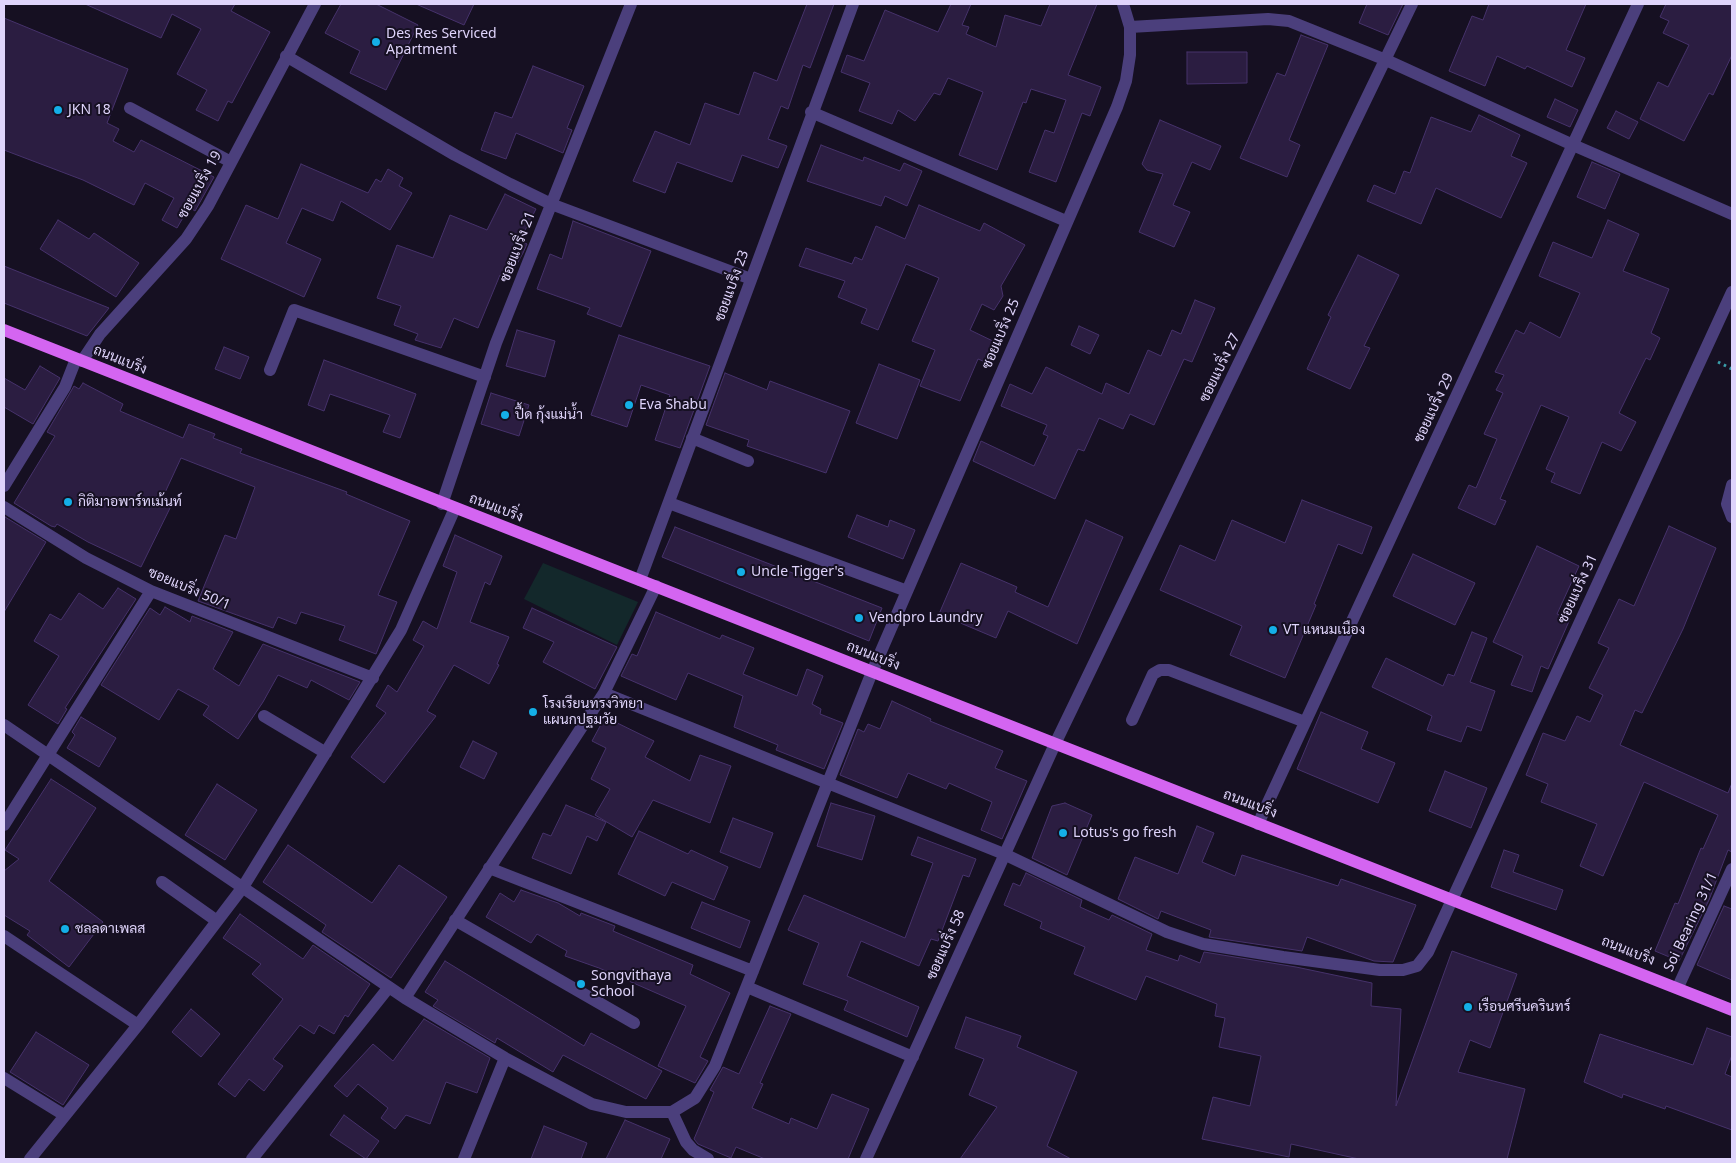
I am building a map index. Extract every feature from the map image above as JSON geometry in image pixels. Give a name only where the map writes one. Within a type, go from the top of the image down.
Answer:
[{"type":"main road","name":"ถนนแบริ่ง","points":[[4,330],[442,504],[656,586],[1258,824],[1452,898],[1732,1010]]},
{"type":"street","name":"ซอยแบริ่ง 19","points":[[4,486],[65,388],[79,360],[186,239],[208,206],[315,4]]},
{"type":"street","name":"ซอยแบริ่ง 21","points":[[442,504],[485,377],[551,204],[631,4]]},
{"type":"street","name":"ซอยแบริ่ง 23","points":[[640,580],[811,112],[853,4]]},
{"type":"street","name":"ซอยแบริ่ง 25","points":[[672,1112],[695,1098],[715,1066],[872,672],[1117,107],[1126,81],[1130,55],[1130,27],[1123,4]]},
{"type":"street","name":"ซอยแบริ่ง 27","points":[[1055,744],[1412,4]]},
{"type":"street","name":"ซอยแบริ่ง 29","points":[[1258,824],[1638,4]]},
{"type":"street","points":[[1130,27],[1260,19],[1290,21],[1386,60],[1573,145],[1732,214]]},
{"type":"street","points":[[286,56],[455,155],[551,204],[751,279]]},
{"type":"street","points":[[130,108],[231,162]]},
{"type":"street","points":[[811,112],[1066,221]]},
{"type":"street","name":"ซอยแบริ่ง 31","points":[[1004,854],[1167,932],[1204,944],[1380,970],[1404,970],[1417,966],[1428,952],[1732,292]]},
{"type":"street","points":[[270,370],[294,310],[485,377]]},
{"type":"street","points":[[692,438],[748,461]]},
{"type":"street","points":[[1732,485],[1727,504],[1732,517]]},
{"type":"street","points":[[669,503],[907,591]]},
{"type":"street","name":"ซอยแบริ่ง 50/1","points":[[4,506],[86,558],[151,591],[373,678]]},
{"type":"street","points":[[30,1159],[138,1025],[243,887],[373,678],[408,615],[455,508]]},
{"type":"street","points":[[405,998],[604,693],[656,586]]},
{"type":"street","points":[[4,825],[151,591]]},
{"type":"street","points":[[1132,720],[1153,674],[1160,670],[1169,670],[1305,722]]},
{"type":"street","points":[[604,693],[1004,854]]},
{"type":"street","points":[[264,716],[326,753]]},
{"type":"street","points":[[4,725],[405,998],[505,1058],[592,1104],[626,1112],[672,1112],[686,1142],[693,1150],[708,1159]]},
{"type":"street","name":"ซอยแบริ่ง 58","points":[[866,1159],[1055,744]]},
{"type":"street","points":[[489,868],[753,971]]},
{"type":"street","name":"Soi Bearing 31/1","points":[[1678,988],[1732,869]]},
{"type":"street","points":[[162,882],[217,922]]},
{"type":"street","points":[[455,920],[634,1023]]},
{"type":"street","points":[[4,936],[138,1025]]},
{"type":"street","points":[[747,987],[913,1057]]},
{"type":"street","points":[[252,1159],[389,988]]},
{"type":"street","points":[[464,1159],[505,1058]]},
{"type":"street","points":[[4,1078],[64,1115]]},
{"type":"green space","points":[[543,563],[638,602],[617,645],[524,599]]},
{"type":"building","points":[[85,4],[235,4],[231,11],[270,32],[232,103],[228,101],[218,121],[196,110],[207,90],[177,74],[201,29],[172,14],[161,38]]},
{"type":"building","name":"Des Res Serviced Apartment","points":[[341,4],[376,4],[418,25],[386,90],[350,73],[360,51],[325,33]]},
{"type":"building","points":[[416,4],[474,4],[464,25]]},
{"type":"building","points":[[807,4],[834,4],[810,68],[803,65],[788,109],[781,106],[768,139],[787,146],[778,168],[742,155],[732,182],[677,162],[665,193],[633,181],[655,131],[690,145],[705,103],[739,115],[754,72],[777,81]]},
{"type":"building","points":[[951,4],[971,4],[962,25],[969,27],[966,34],[996,47],[1005,15],[1041,26],[1050,4],[1097,4],[1068,75],[1101,87],[1090,116],[1082,113],[1056,182],[1029,172],[1045,130],[1054,133],[1066,100],[1031,89],[1026,103],[1023,102],[997,170],[959,155],[983,92],[948,78],[940,95],[934,93],[915,121],[898,110],[892,124],[859,111],[870,83],[841,72],[847,55],[864,61],[885,10],[938,32]]},
{"type":"building","points":[[1367,4],[1403,4],[1388,35],[1359,23]]},
{"type":"building","points":[[1489,4],[1586,4],[1566,50],[1585,58],[1572,87],[1527,66],[1525,69],[1497,56],[1485,86],[1449,71],[1472,16],[1483,20]]},
{"type":"building","points":[[1666,4],[1732,4],[1732,55],[1713,95],[1709,93],[1684,141],[1640,119],[1658,82],[1668,87],[1689,45],[1663,33],[1669,21],[1660,17]]},
{"type":"building","name":"JKN 18","points":[[4,18],[128,69],[107,123],[119,129],[113,141],[134,152],[141,140],[214,177],[195,211],[189,207],[177,228],[162,220],[174,198],[145,183],[134,205],[83,180],[4,150]]},
{"type":"building","points":[[1301,35],[1328,45],[1289,140],[1300,145],[1287,177],[1240,158],[1277,73],[1285,76]]},
{"type":"building","points":[[1187,52],[1247,52],[1247,83],[1187,84]]},
{"type":"building","points":[[533,66],[584,86],[567,128],[572,130],[563,153],[516,133],[506,159],[481,150],[495,112],[512,118]]},
{"type":"building","points":[[1555,99],[1578,110],[1570,127],[1547,117]]},
{"type":"building","points":[[1616,111],[1638,122],[1629,139],[1607,128]]},
{"type":"building","points":[[1479,115],[1520,135],[1511,156],[1527,163],[1501,218],[1436,188],[1421,224],[1367,201],[1374,185],[1395,194],[1404,171],[1410,173],[1431,117],[1471,132]]},
{"type":"building","points":[[1160,120],[1221,146],[1210,170],[1192,162],[1173,205],[1190,212],[1174,247],[1139,232],[1163,174],[1147,170],[1142,164]]},
{"type":"building","points":[[821,145],[863,161],[864,157],[900,171],[904,163],[922,171],[907,206],[885,196],[881,206],[807,181]]},
{"type":"building","points":[[1592,162],[1620,174],[1605,209],[1577,197]]},
{"type":"building","points":[[301,164],[368,193],[376,179],[381,182],[388,169],[403,178],[399,186],[412,193],[390,230],[341,201],[333,221],[302,208],[286,243],[321,259],[304,297],[221,259],[246,205],[278,219]]},
{"type":"building","points":[[505,194],[536,209],[520,240],[527,244],[523,253],[508,280],[500,275],[478,328],[454,318],[441,348],[415,340],[418,334],[394,325],[401,306],[377,298],[397,245],[433,258],[450,215],[487,230]]},
{"type":"building","points":[[919,205],[980,231],[984,223],[1025,245],[1001,286],[1003,296],[994,310],[982,304],[970,330],[999,344],[990,364],[978,359],[960,401],[920,386],[935,350],[912,341],[939,278],[906,264],[878,330],[861,323],[867,309],[838,297],[845,281],[799,266],[806,248],[852,264],[855,257],[862,260],[876,226],[905,239]]},
{"type":"building","points":[[58,220],[89,239],[94,233],[139,263],[116,297],[40,249]]},
{"type":"building","points":[[1608,220],[1639,234],[1623,271],[1669,289],[1651,333],[1660,338],[1650,360],[1646,358],[1619,413],[1636,422],[1621,451],[1602,442],[1580,494],[1551,482],[1555,473],[1546,469],[1569,417],[1541,405],[1500,499],[1506,501],[1495,525],[1458,508],[1469,485],[1476,488],[1497,439],[1484,434],[1503,393],[1496,390],[1504,375],[1495,372],[1516,330],[1524,334],[1530,322],[1560,338],[1580,293],[1539,276],[1553,242],[1592,258]]},
{"type":"building","points":[[573,221],[651,251],[621,327],[587,314],[590,308],[537,289],[550,254],[562,259]]},
{"type":"building","points":[[1358,255],[1399,275],[1364,346],[1370,348],[1350,389],[1307,369],[1331,317],[1328,315]]},
{"type":"building","points":[[4,266],[109,308],[87,336],[4,303]]},
{"type":"building","points":[[1195,300],[1215,308],[1192,362],[1184,359],[1154,425],[1130,414],[1123,429],[1099,418],[1084,451],[1078,449],[1055,499],[973,461],[981,441],[1034,466],[1048,436],[1043,434],[1047,425],[1001,406],[1010,384],[1032,394],[1046,367],[1102,394],[1106,383],[1129,394],[1148,350],[1161,356],[1172,330],[1181,334]]},
{"type":"building","points":[[1079,326],[1099,335],[1090,354],[1071,345]]},
{"type":"building","points":[[517,330],[555,341],[545,377],[506,366]]},
{"type":"building","points":[[619,335],[710,366],[680,448],[655,440],[670,395],[641,385],[627,427],[591,415]]},
{"type":"building","points":[[224,347],[249,357],[240,379],[215,369]]},
{"type":"building","points":[[324,360],[416,394],[400,438],[383,432],[390,415],[330,394],[324,411],[308,405]]},
{"type":"building","points":[[879,364],[920,380],[897,439],[856,423]]},
{"type":"building","points":[[40,366],[60,378],[33,424],[4,407],[4,378],[25,390]]},
{"type":"building","points":[[725,373],[767,390],[770,381],[850,411],[826,473],[747,446],[749,440],[706,425]]},
{"type":"building","points":[[83,383],[123,404],[120,411],[183,438],[189,424],[215,434],[213,438],[242,449],[240,453],[347,492],[346,494],[410,521],[378,595],[397,602],[376,654],[339,640],[345,626],[301,612],[296,624],[278,617],[273,628],[198,601],[225,535],[236,539],[255,487],[181,458],[162,499],[172,504],[141,567],[88,542],[57,524],[55,527],[51,526],[14,503],[55,436],[47,432],[74,386],[79,389]]},
{"type":"building","name":"ปื้ด กุ้งแม่น้ำ","points":[[491,393],[529,405],[519,436],[481,424]]},
{"type":"building","points":[[1302,500],[1372,527],[1362,554],[1338,544],[1314,604],[1316,605],[1285,678],[1230,655],[1242,626],[1160,590],[1180,545],[1215,561],[1232,520],[1285,543]]},
{"type":"building","points":[[857,515],[888,527],[890,520],[915,530],[903,559],[848,537]]},
{"type":"building","points":[[5,517],[46,542],[4,612],[4,520]]},
{"type":"building","points":[[1086,520],[1123,537],[1077,644],[1008,611],[996,638],[939,614],[961,563],[1017,587],[1015,592],[1048,607]]},
{"type":"building","points":[[1669,526],[1716,548],[1683,629],[1642,713],[1635,710],[1620,745],[1728,793],[1732,783],[1732,852],[1728,850],[1709,900],[1679,961],[1655,951],[1675,903],[1678,904],[1701,848],[1703,849],[1718,815],[1644,782],[1603,876],[1580,866],[1597,824],[1541,802],[1548,784],[1526,775],[1543,733],[1565,741],[1577,716],[1590,722],[1603,695],[1589,688],[1609,648],[1598,643],[1619,599],[1634,606]]},
{"type":"building","points":[[675,527],[882,608],[869,641],[662,557]]},
{"type":"building","points":[[455,535],[502,556],[490,585],[485,582],[470,622],[509,637],[497,664],[499,665],[489,684],[454,665],[427,711],[436,716],[384,783],[351,757],[386,713],[376,706],[388,685],[397,692],[424,646],[413,640],[423,621],[437,629],[457,572],[443,566]]},
{"type":"building","points":[[1537,546],[1579,566],[1557,614],[1570,619],[1548,669],[1541,666],[1532,692],[1511,685],[1523,656],[1493,642]]},
{"type":"building","points":[[1413,554],[1475,583],[1455,625],[1393,596]]},
{"type":"building","points":[[118,588],[136,599],[65,708],[67,709],[58,724],[28,705],[59,656],[34,641],[50,614],[61,620],[79,593],[103,609]]},
{"type":"building","points":[[165,607],[190,622],[192,616],[233,632],[213,669],[239,686],[263,644],[360,682],[349,700],[311,680],[307,688],[278,675],[263,702],[238,739],[203,715],[209,706],[178,689],[159,720],[101,685],[150,608],[160,615]]},
{"type":"building","points":[[532,608],[617,647],[595,689],[543,662],[554,642],[523,628]]},
{"type":"building","points":[[656,612],[720,639],[722,635],[754,648],[743,674],[797,696],[807,669],[823,676],[812,704],[821,709],[820,714],[843,723],[824,769],[776,750],[778,745],[734,727],[743,696],[688,673],[676,700],[621,676],[632,654],[637,656]]},
{"type":"building","points":[[1472,632],[1487,638],[1470,682],[1495,691],[1481,731],[1467,726],[1461,742],[1427,730],[1432,716],[1372,687],[1386,658],[1443,686],[1448,674],[1454,676]]},
{"type":"building","points":[[892,701],[931,719],[930,721],[1003,751],[995,768],[1027,781],[1002,839],[981,830],[992,802],[949,783],[946,789],[908,773],[897,798],[840,775],[858,729],[864,732],[868,724],[880,729]]},
{"type":"building","points":[[1321,712],[1368,732],[1361,749],[1395,763],[1378,803],[1297,769]]},
{"type":"building","points":[[81,717],[116,738],[99,767],[67,748],[75,735],[72,732]]},
{"type":"building","points":[[605,717],[654,741],[645,757],[690,781],[700,755],[731,766],[710,823],[653,800],[632,837],[595,815],[610,789],[591,779],[606,748],[592,741]]},
{"type":"building","points":[[473,741],[497,753],[484,779],[460,767]]},
{"type":"building","points":[[1445,771],[1487,788],[1471,828],[1429,811]]},
{"type":"building","points":[[51,779],[96,808],[49,881],[103,922],[69,967],[27,935],[30,931],[4,915],[4,871],[19,859],[5,850]]},
{"type":"building","points":[[217,784],[257,810],[225,860],[185,835]]},
{"type":"building","points":[[831,803],[875,816],[862,860],[817,846]]},
{"type":"building","name":"Lotus's go fresh","points":[[1065,803],[1092,815],[1067,875],[1032,858],[1052,806]]},
{"type":"building","points":[[566,805],[606,822],[597,841],[587,836],[571,874],[532,858],[543,833],[551,836]]},
{"type":"building","points":[[733,818],[773,833],[760,868],[720,852]]},
{"type":"building","points":[[1197,826],[1214,833],[1202,862],[1235,876],[1242,855],[1338,886],[1341,879],[1416,905],[1393,962],[1374,961],[1307,937],[1302,951],[1209,937],[1211,930],[1161,911],[1158,919],[1118,899],[1135,857],[1178,874]]},
{"type":"building","points":[[639,831],[688,854],[691,850],[728,867],[714,900],[672,882],[665,896],[618,874]]},
{"type":"building","points":[[918,837],[976,859],[969,877],[963,875],[938,941],[931,939],[919,966],[861,941],[847,976],[919,1007],[907,1037],[844,1010],[848,1001],[803,984],[819,943],[788,930],[804,895],[905,938],[933,863],[911,855]]},
{"type":"building","points":[[288,845],[372,903],[399,865],[447,897],[391,978],[322,932],[326,925],[263,882]]},
{"type":"building","points":[[1504,850],[1519,855],[1513,872],[1563,890],[1556,910],[1491,887]]},
{"type":"building","points":[[1026,873],[1082,900],[1080,907],[1109,920],[1112,915],[1152,934],[1146,950],[1178,961],[1180,955],[1200,963],[1204,952],[1296,967],[1372,983],[1371,1006],[1401,1009],[1396,1106],[1452,951],[1517,974],[1490,1048],[1470,1040],[1458,1072],[1525,1089],[1507,1159],[1359,1159],[1291,1144],[1289,1157],[1202,1139],[1213,1097],[1250,1106],[1261,1056],[1219,1047],[1225,1018],[1215,1016],[1217,1004],[1146,976],[1136,1000],[1074,974],[1085,947],[1040,928],[1042,922],[1004,905],[1013,883],[1020,886]]},
{"type":"building","points":[[521,890],[558,903],[580,916],[581,913],[615,926],[613,931],[693,965],[690,974],[730,993],[700,1057],[708,1061],[695,1083],[658,1066],[686,1006],[599,968],[565,956],[567,951],[537,934],[531,943],[486,917],[500,893],[514,902]]},
{"type":"building","points":[[702,902],[750,921],[740,948],[691,928]]},
{"type":"building","points":[[1724,906],[1732,909],[1732,980],[1697,965]]},
{"type":"building","points":[[240,914],[303,959],[313,945],[370,984],[348,1017],[345,1015],[334,1034],[319,1025],[314,1034],[300,1025],[273,1059],[283,1066],[264,1091],[249,1079],[235,1097],[218,1084],[283,999],[252,974],[261,964],[223,938]]},
{"type":"building","points":[[445,961],[584,1046],[591,1033],[662,1071],[646,1099],[563,1055],[553,1072],[497,1038],[495,1043],[433,1006],[438,1000],[425,992]]},
{"type":"building","points":[[770,1006],[791,1014],[760,1083],[763,1084],[752,1108],[789,1124],[791,1118],[817,1129],[832,1094],[869,1109],[848,1159],[765,1159],[736,1147],[731,1158],[698,1144],[694,1139],[714,1092],[710,1090],[723,1067],[739,1074]]},
{"type":"building","points":[[191,1009],[220,1034],[201,1057],[172,1032]]},
{"type":"building","points":[[966,1017],[1021,1036],[1017,1047],[1077,1072],[1047,1146],[1071,1159],[960,1159],[997,1107],[969,1095],[984,1059],[955,1048]]},
{"type":"building","points":[[424,1019],[490,1058],[477,1093],[446,1082],[430,1124],[406,1115],[395,1129],[381,1118],[388,1108],[358,1084],[347,1097],[334,1086],[373,1044],[393,1061]]},
{"type":"building","points":[[1707,1028],[1732,1037],[1732,1055],[1725,1074],[1732,1077],[1732,1130],[1666,1106],[1665,1109],[1623,1094],[1622,1098],[1584,1082],[1600,1034],[1693,1065]]},
{"type":"building","points":[[36,1032],[89,1065],[63,1105],[10,1072]]},
{"type":"building","points":[[344,1115],[379,1141],[366,1159],[330,1135]]},
{"type":"building","points":[[625,1120],[670,1139],[661,1159],[606,1159]]},
{"type":"building","points":[[544,1126],[587,1143],[581,1159],[531,1159]]},
{"type":"place","name":"Des Res Serviced Apartment","points":[[376,42]]},
{"type":"place","name":"JKN 18","points":[[58,110]]},
{"type":"place","name":"Eva Shabu","points":[[629,405]]},
{"type":"place","name":"ปื้ด กุ้งแม่น้ำ","points":[[505,415]]},
{"type":"place","name":"กิติมาอพาร์ทเม้นท์","points":[[68,502]]},
{"type":"place","name":"Uncle Tigger's","points":[[741,572]]},
{"type":"place","name":"Vendpro Laundry","points":[[859,618]]},
{"type":"place","name":"VT แหนมเนือง","points":[[1273,630]]},
{"type":"place","name":"โรงเรียนทรงวิทยา แผนกปฐมวัย","points":[[533,712]]},
{"type":"place","name":"Lotus's go fresh","points":[[1063,833]]},
{"type":"place","name":"ชลลดาเพลส","points":[[65,929]]},
{"type":"place","name":"Songvithaya School","points":[[581,984]]},
{"type":"place","name":"เรือนศรีนครินทร์","points":[[1468,1007]]}]
